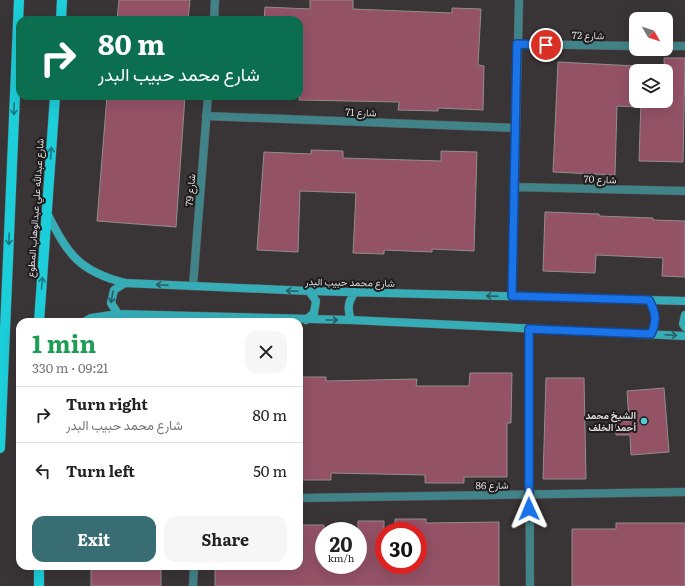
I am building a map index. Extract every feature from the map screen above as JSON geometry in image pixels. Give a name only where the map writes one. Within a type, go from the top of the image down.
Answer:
[{"type":"main road","points":[[18,16],[19,0]]},
{"type":"main road","points":[[61,16],[62,0]]},
{"type":"main road","points":[[0,448],[16,71]]},
{"type":"main road","name":"شارع عبدالله علي عبدالوهاب المطوع","points":[[39,318],[55,100]]},
{"type":"main road","points":[[39,570],[39,586]]},
{"type":"street","points":[[214,16],[215,0]]},
{"type":"street","points":[[512,296],[519,0]]},
{"type":"street","name":"شارع 72","points":[[517,44],[629,46]]},
{"type":"street","points":[[673,46],[685,46]]},
{"type":"street","name":"شارع 79","points":[[193,286],[208,100]]},
{"type":"street","name":"شارع 71","points":[[206,116],[515,128]]},
{"type":"street","name":"شارع 70","points":[[514,187],[685,191]]},
{"type":"street","name":"شارع محمد حبيب البدر","points":[[47,213],[64,246],[82,266],[105,278],[124,283],[309,291],[685,301]]},
{"type":"street","points":[[118,314],[111,303],[112,297],[114,290],[124,283]]},
{"type":"street","points":[[306,320],[314,312],[316,301],[309,291]]},
{"type":"street","points":[[351,320],[348,311],[349,300],[355,292]]},
{"type":"street","points":[[649,300],[655,311],[656,323],[651,334]]},
{"type":"street","points":[[91,318],[118,314],[180,318]]},
{"type":"street","points":[[685,315],[683,324],[685,327]]},
{"type":"street","points":[[303,320],[351,320],[685,336]]},
{"type":"street","points":[[529,329],[530,586]]},
{"type":"street","name":"شارع 86","points":[[303,498],[685,492]]},
{"type":"street","points":[[194,570],[194,586]]},
{"type":"building","points":[[119,0],[190,0],[188,16],[117,16]]},
{"type":"building","points":[[310,0],[353,0],[353,9],[452,13],[452,8],[481,9],[478,65],[484,66],[483,110],[438,108],[438,111],[398,110],[399,102],[299,100],[303,100],[303,16],[264,16],[265,7],[310,9]]},
{"type":"building","points":[[664,58],[685,58],[683,162],[639,161],[641,108],[673,108],[673,64],[664,64]]},
{"type":"building","points":[[558,62],[629,66],[629,107],[617,106],[615,175],[553,172]]},
{"type":"building","points":[[107,100],[185,100],[176,227],[97,221]]},
{"type":"building","points":[[311,150],[343,151],[343,158],[441,161],[441,151],[477,152],[474,251],[432,249],[432,252],[384,250],[384,254],[353,253],[356,193],[300,191],[298,252],[257,250],[264,152],[311,154]]},
{"type":"building","points":[[545,212],[599,214],[599,216],[685,221],[685,277],[662,276],[663,258],[596,255],[595,273],[543,271]]},
{"type":"building","points":[[470,373],[512,373],[511,423],[507,423],[507,477],[464,477],[464,483],[425,483],[425,475],[331,473],[331,480],[303,480],[303,377],[326,377],[326,381],[417,379],[416,386],[469,386]]},
{"type":"building","points":[[546,378],[584,378],[586,479],[543,479]]},
{"type":"building","name":"الشيخ محمد أحمد الخلف","points":[[664,388],[669,452],[631,455],[630,435],[616,435],[615,421],[629,421],[627,391]]},
{"type":"building","points":[[395,519],[426,519],[426,522],[395,522]]},
{"type":"building","points":[[358,521],[384,521],[375,522],[375,574],[427,574],[427,523],[499,522],[499,586],[215,586],[215,570],[303,570],[303,525],[315,525],[315,574],[367,574],[367,522]]},
{"type":"building","points":[[616,523],[685,523],[685,586],[572,586],[572,529],[616,529]]},
{"type":"building","points":[[91,570],[161,570],[161,586],[91,586]]},
{"type":"place","name":"الشيخ محمد أحمد الخلف","points":[[644,421]]},
{"type":"route","points":[[529,509],[529,329],[651,334],[656,323],[655,311],[649,300],[512,296],[517,44],[546,45]]}]
